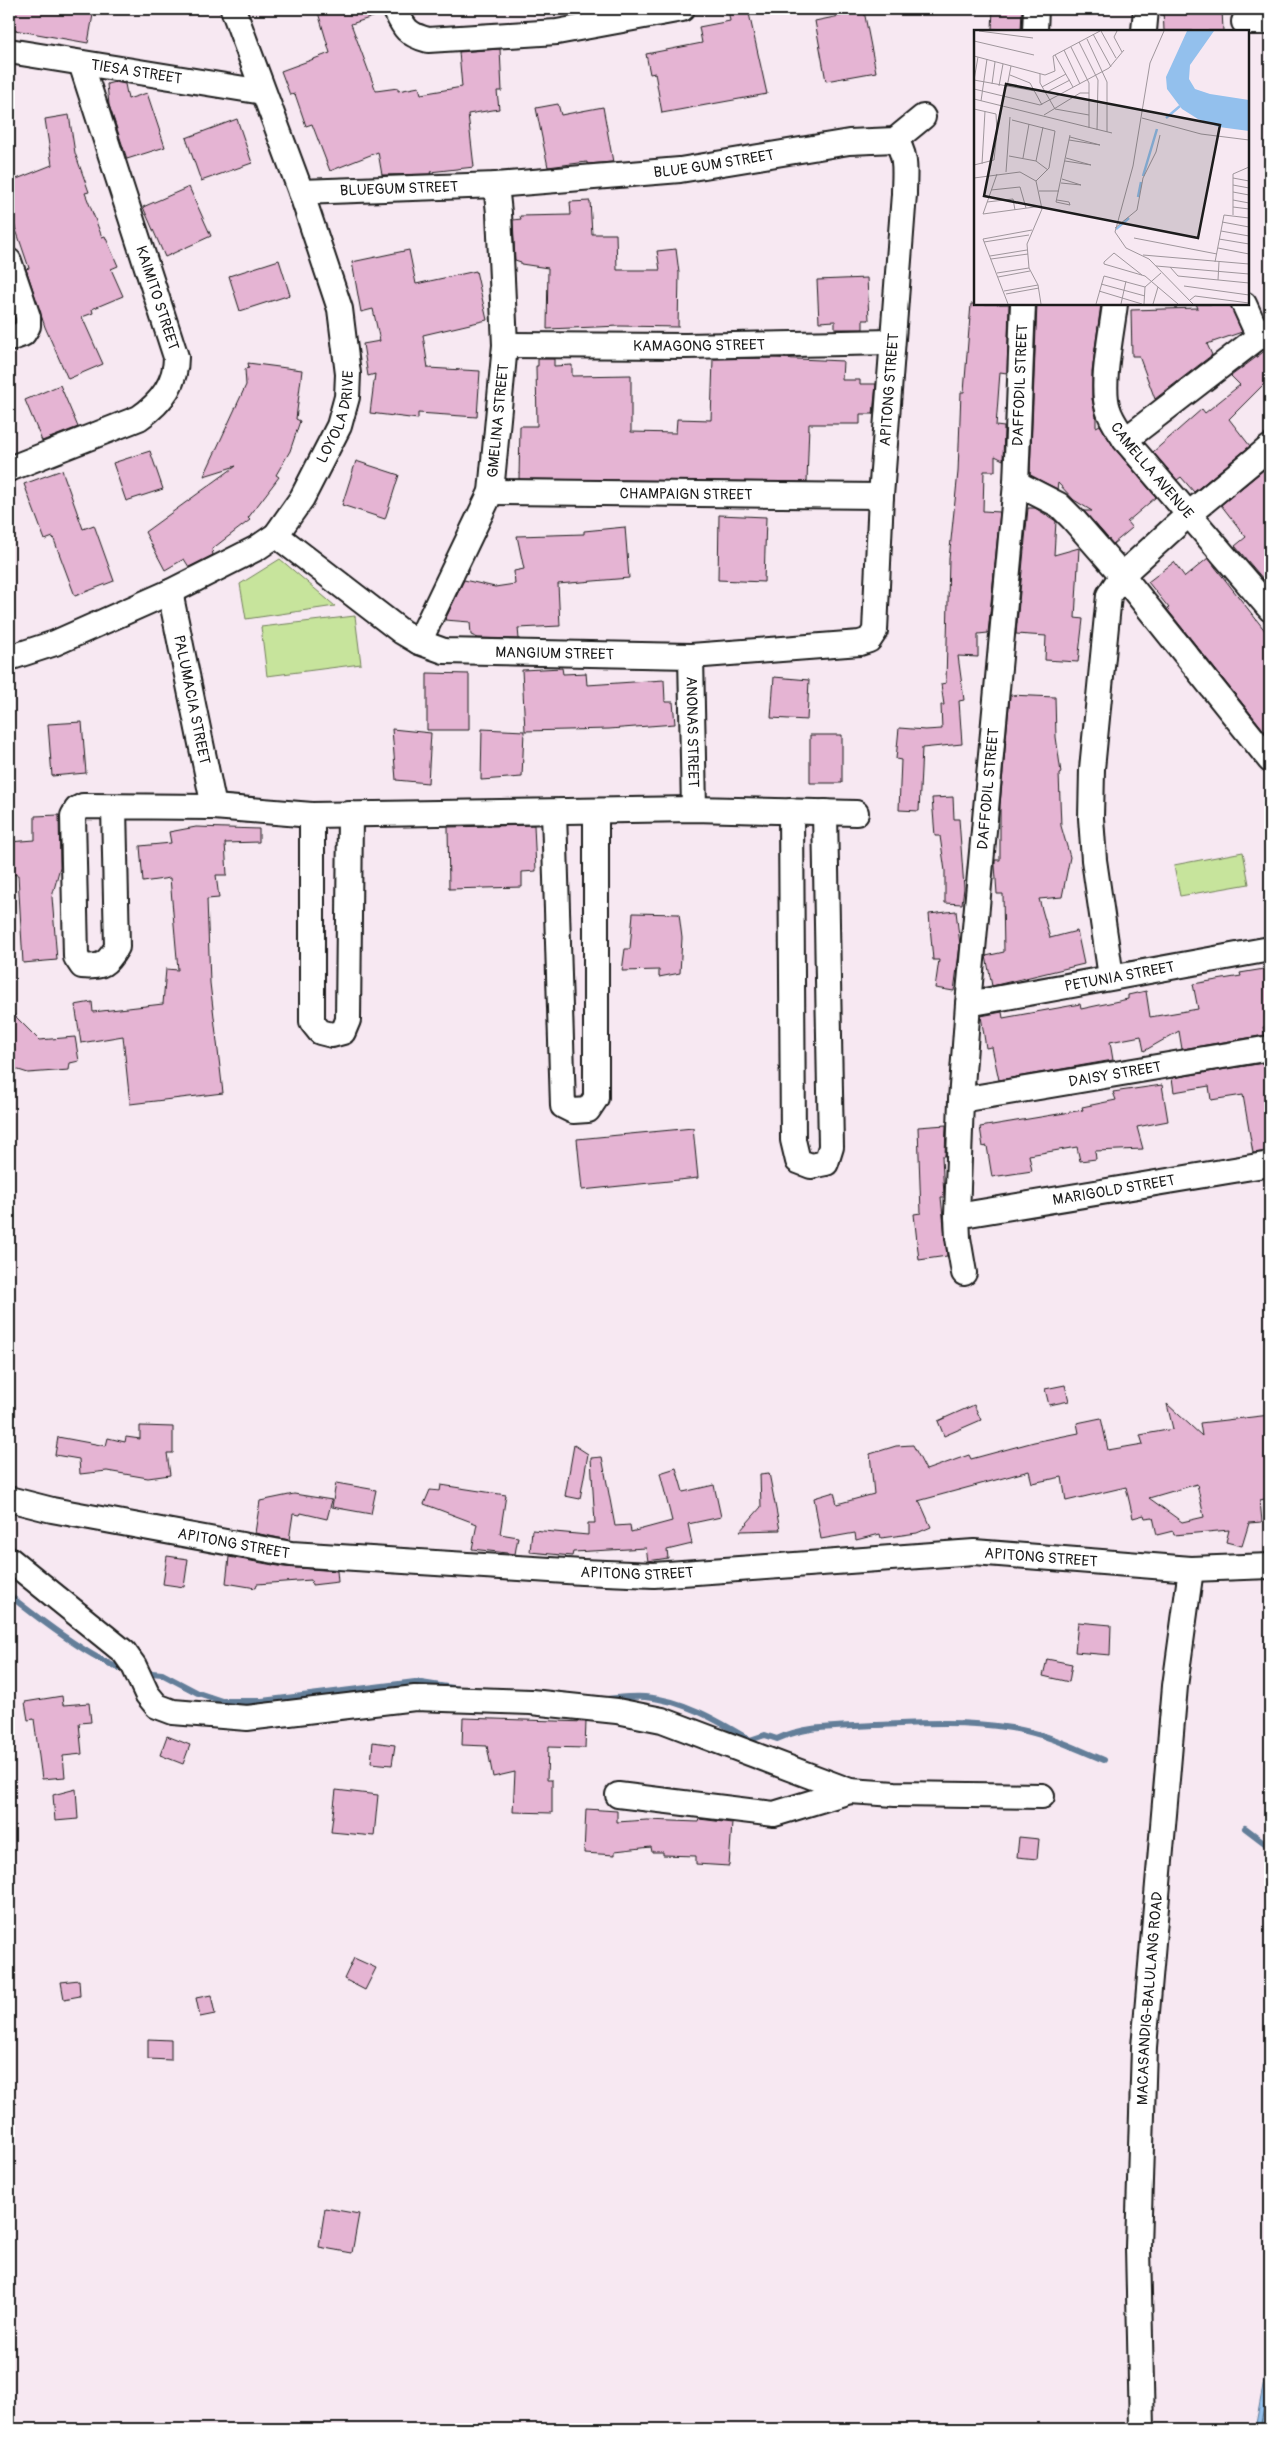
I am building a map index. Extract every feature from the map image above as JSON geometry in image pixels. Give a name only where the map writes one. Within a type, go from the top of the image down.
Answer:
[{"type":"street","name":"LOYOLA DRIVE","points":[[11,652],[55,643],[170,592],[257,548],[276,535],[302,498],[339,426],[347,397],[348,374],[340,309],[301,192],[233,9]]},
{"type":"street","points":[[395,9],[404,30],[414,36],[428,40],[557,32],[682,9]]},
{"type":"street","points":[[1035,30],[1036,9]]},
{"type":"street","points":[[1144,30],[1146,9]]},
{"type":"street","points":[[1244,21],[1270,22]]},
{"type":"street","name":"TIESA STREET","points":[[9,51],[263,92]]},
{"type":"street","name":"KAIMITO STREET","points":[[9,469],[140,418],[151,410],[165,395],[176,367],[176,357],[81,63]]},
{"type":"street","points":[[895,140],[923,117]]},
{"type":"street","name":"BLUE GUM STREET","points":[[496,185],[680,170],[850,142],[895,140]]},
{"type":"street","name":"APITONG STREET","points":[[869,640],[876,631],[880,496],[904,194],[904,156],[902,149],[895,140]]},
{"type":"street","name":"BLUEGUM STREET","points":[[301,192],[496,185]]},
{"type":"street","name":"GMELINA STREET","points":[[419,642],[491,492],[505,345],[505,318],[496,185]]},
{"type":"street","points":[[9,262],[28,317],[28,326],[23,334],[9,339]]},
{"type":"street","name":"DAFFODIL STREET","points":[[964,1274],[958,1238],[957,1216],[961,1100],[968,1004],[1016,482],[1023,305]]},
{"type":"street","name":"CAMELLA AVENUE","points":[[1115,305],[1105,391],[1108,408],[1125,440],[1270,609]]},
{"type":"street","points":[[1125,440],[1265,333],[1245,305]]},
{"type":"street","name":"KAMAGONG STREET","points":[[505,345],[686,346],[892,342]]},
{"type":"street","points":[[1111,977],[1094,860],[1091,818],[1092,769],[1109,595],[1122,575],[1189,514],[1268,452]]},
{"type":"street","points":[[1016,482],[1059,505],[1122,575],[1270,760]]},
{"type":"street","name":"CHAMPAIGN STREET","points":[[491,492],[880,496]]},
{"type":"street","name":"MANGIUM STREET","points":[[276,535],[402,632],[419,642],[444,651],[691,656],[860,643],[869,640]]},
{"type":"street","name":"PALUMACIA STREET","points":[[170,592],[214,807]]},
{"type":"street","name":"ANONAS STREET","points":[[691,656],[694,809]]},
{"type":"street","points":[[114,807],[117,946],[109,961],[96,968],[82,966],[76,956],[73,816],[77,809],[83,806],[214,807],[312,815],[694,809],[856,812]]},
{"type":"street","points":[[554,812],[563,1106],[573,1111],[588,1110],[596,1098],[596,811]]},
{"type":"street","points":[[791,811],[794,1140],[798,1161],[811,1166],[826,1163],[831,1147],[825,812]]},
{"type":"street","points":[[312,815],[312,1022],[320,1032],[332,1035],[342,1032],[348,1020],[350,814]]},
{"type":"street","name":"PETUNIA STREET","points":[[968,1004],[1270,949]]},
{"type":"street","name":"DAISY STREET","points":[[961,1100],[1270,1048]]},
{"type":"street","name":"MARIGOLD STREET","points":[[957,1216],[1270,1164]]},
{"type":"street","name":"APITONG STREET","points":[[9,1499],[52,1510],[291,1554],[582,1572],[654,1575],[974,1552],[1191,1569],[1270,1566]]},
{"type":"street","points":[[9,1559],[124,1652],[157,1706],[173,1712],[247,1718],[415,1698],[531,1702],[617,1711],[662,1720],[850,1791],[895,1794],[1042,1796]]},
{"type":"street","name":"MACASANDIG-BALULANG ROAD","points":[[1142,2429],[1138,2246],[1144,2048],[1174,1686],[1191,1569]]},
{"type":"street","points":[[618,1795],[774,1814],[850,1791]]},
{"type":"green space","points":[[280,559],[335,606],[246,619],[240,584]]},
{"type":"green space","points":[[355,616],[361,664],[267,676],[261,627]]},
{"type":"green space","points":[[1243,852],[1249,884],[1180,896],[1174,865]]},
{"type":"water","points":[[1270,2349],[1270,2429],[1255,2429]]},
{"type":"building","points":[[9,9],[94,9],[88,43],[9,29]]},
{"type":"building","points":[[317,9],[381,9],[382,14],[351,24],[376,91],[398,88],[398,91],[419,87],[421,94],[462,87],[459,52],[500,49],[502,91],[497,91],[499,109],[468,114],[474,167],[430,172],[431,174],[382,175],[378,152],[330,171],[312,124],[306,126],[295,94],[290,95],[281,71],[330,53]]},
{"type":"building","points":[[728,9],[748,9],[767,94],[662,113],[655,73],[650,74],[646,54],[702,43],[699,27],[730,21]]},
{"type":"building","points":[[993,9],[1022,9],[1021,30],[992,29]]},
{"type":"building","points":[[1163,9],[1222,9],[1223,30],[1164,30]]},
{"type":"building","points":[[864,11],[876,72],[826,81],[815,21]]},
{"type":"building","points":[[115,82],[125,84],[128,99],[147,93],[165,147],[127,159],[109,105],[107,84]]},
{"type":"building","points":[[558,104],[561,115],[603,107],[613,162],[587,164],[587,162],[548,167],[536,108]]},
{"type":"building","points":[[69,115],[75,153],[89,192],[85,193],[102,237],[105,236],[118,266],[111,269],[123,296],[92,309],[93,313],[82,317],[103,364],[68,379],[45,327],[26,269],[29,268],[9,209],[9,182],[52,165],[45,119]]},
{"type":"building","points":[[237,119],[252,163],[201,181],[186,138]]},
{"type":"building","points":[[189,187],[211,236],[165,257],[143,207]]},
{"type":"building","points":[[590,201],[592,234],[616,234],[617,270],[660,270],[657,251],[676,249],[679,273],[678,327],[620,326],[547,329],[548,268],[521,264],[521,262],[515,260],[513,220],[521,219],[520,216],[571,215],[570,202]]},
{"type":"building","points":[[409,250],[416,284],[476,271],[487,320],[423,335],[428,368],[480,371],[477,417],[418,413],[418,419],[370,413],[375,374],[368,376],[363,344],[380,341],[373,309],[361,312],[352,262]]},
{"type":"building","points":[[279,260],[290,295],[240,311],[229,276]]},
{"type":"building","points":[[867,278],[869,320],[863,320],[863,329],[835,329],[835,321],[819,322],[817,280]]},
{"type":"building","points":[[971,304],[1009,305],[1007,373],[1000,372],[996,426],[1004,427],[1003,460],[995,456],[995,471],[984,471],[983,511],[1000,512],[988,633],[978,634],[978,657],[958,656],[964,700],[959,701],[962,744],[922,748],[919,811],[899,810],[901,760],[896,759],[899,728],[942,729],[941,705],[944,705],[941,684],[946,683],[949,559],[958,472],[961,392],[964,392]]},
{"type":"building","points":[[1037,305],[1101,305],[1092,372],[1092,399],[1096,427],[1100,425],[1115,449],[1156,497],[1127,522],[1132,528],[1113,544],[1084,511],[1092,511],[1074,500],[1058,483],[1057,489],[1030,475]]},
{"type":"building","points":[[1196,305],[1230,305],[1242,332],[1207,344],[1212,355],[1155,399],[1139,356],[1132,356],[1131,310],[1198,308]]},
{"type":"building","points":[[1270,347],[1270,378],[1229,419],[1250,446],[1194,492],[1181,477],[1177,480],[1153,452],[1202,409],[1205,413],[1240,385],[1231,376]]},
{"type":"building","points":[[775,358],[843,361],[842,380],[860,380],[860,384],[876,384],[873,414],[860,414],[860,424],[809,424],[807,482],[519,479],[520,426],[537,426],[536,366],[538,366],[538,359],[554,359],[554,366],[572,365],[572,376],[631,375],[631,432],[676,433],[677,419],[711,420],[713,359]]},
{"type":"building","points":[[248,363],[302,370],[296,419],[300,421],[290,451],[276,475],[279,477],[248,518],[250,520],[212,549],[213,555],[189,567],[184,559],[165,570],[145,532],[236,466],[204,476],[246,385],[245,369],[249,368]]},
{"type":"building","points":[[60,385],[78,427],[42,441],[25,400]]},
{"type":"building","points":[[150,451],[163,489],[126,501],[113,463]]},
{"type":"building","points":[[356,461],[399,475],[385,519],[342,505]]},
{"type":"building","points":[[1266,468],[1270,474],[1270,587],[1235,546],[1246,537],[1221,505]]},
{"type":"building","points":[[62,470],[83,529],[94,525],[114,581],[75,596],[53,537],[45,540],[24,484]]},
{"type":"building","points":[[1028,508],[1035,508],[1056,521],[1054,555],[1079,548],[1075,618],[1083,619],[1078,662],[1045,660],[1046,636],[1016,634]]},
{"type":"building","points":[[719,515],[766,517],[764,582],[718,580]]},
{"type":"building","points":[[625,527],[629,578],[558,584],[560,626],[518,628],[519,639],[478,638],[471,635],[470,622],[445,620],[464,580],[495,587],[515,584],[514,571],[524,569],[517,536],[584,534],[584,531]]},
{"type":"building","points":[[1208,558],[1270,637],[1270,738],[1167,609],[1169,608],[1148,582],[1174,562],[1185,577]]},
{"type":"building","points":[[562,668],[563,674],[586,673],[587,685],[664,680],[665,702],[673,702],[675,724],[609,729],[525,731],[522,670]]},
{"type":"building","points":[[427,673],[469,674],[469,730],[427,730]]},
{"type":"building","points":[[774,677],[809,680],[807,720],[771,718]]},
{"type":"building","points":[[1010,695],[1055,697],[1056,737],[1061,773],[1059,774],[1061,826],[1070,857],[1062,897],[1039,899],[1050,938],[1077,931],[1084,964],[992,986],[986,956],[1004,952],[1003,894],[997,894],[995,860],[1000,860],[1000,805]]},
{"type":"building","points":[[82,722],[86,773],[52,776],[48,724]]},
{"type":"building","points":[[392,729],[431,733],[428,783],[396,780]]},
{"type":"building","points":[[482,729],[524,731],[522,777],[481,780]]},
{"type":"building","points":[[810,735],[842,735],[842,783],[810,783]]},
{"type":"building","points":[[953,797],[954,819],[959,819],[964,888],[962,904],[945,903],[945,871],[940,836],[935,836],[932,798]]},
{"type":"building","points":[[59,815],[60,867],[52,897],[57,960],[23,963],[18,875],[9,874],[9,842],[35,840],[35,816]]},
{"type":"building","points":[[534,825],[536,871],[522,872],[522,887],[449,889],[448,827]]},
{"type":"building","points":[[196,827],[259,829],[259,842],[225,843],[227,875],[216,875],[219,898],[207,899],[210,983],[223,1093],[130,1104],[123,1036],[81,1043],[75,1005],[92,1002],[93,1012],[163,1004],[166,969],[178,970],[170,878],[143,882],[140,846],[171,843],[169,832]]},
{"type":"building","points":[[956,911],[960,945],[954,991],[935,988],[939,960],[933,960],[929,914]]},
{"type":"building","points":[[633,913],[679,914],[682,938],[680,973],[659,977],[659,970],[622,971],[625,949],[630,949]]},
{"type":"building","points":[[1270,968],[1270,1026],[1263,1027],[1265,1035],[1182,1049],[1179,1031],[1144,1051],[1141,1036],[1110,1042],[1113,1060],[999,1080],[992,1047],[986,1048],[981,1016],[1002,1012],[1003,1018],[1080,1004],[1081,1009],[1128,999],[1128,995],[1146,991],[1150,1017],[1198,1009],[1193,984],[1241,976],[1240,973]]},
{"type":"building","points":[[9,1010],[39,1040],[75,1037],[79,1061],[70,1063],[69,1070],[28,1073],[9,1067]]},
{"type":"building","points":[[1270,1062],[1270,1151],[1253,1153],[1243,1095],[1211,1100],[1209,1086],[1174,1092],[1172,1078]]},
{"type":"building","points":[[1162,1085],[1168,1121],[1137,1127],[1143,1149],[1095,1151],[1096,1159],[1080,1161],[1077,1147],[1029,1155],[1032,1171],[992,1177],[987,1146],[983,1147],[980,1127],[1083,1110],[1082,1107],[1116,1100],[1113,1092]]},
{"type":"building","points":[[946,1125],[945,1156],[942,1156],[944,1197],[941,1197],[947,1256],[919,1260],[914,1214],[921,1213],[918,1127]]},
{"type":"building","points":[[693,1128],[698,1178],[582,1190],[577,1139]]},
{"type":"building","points":[[1065,1385],[1069,1401],[1049,1405],[1045,1389]]},
{"type":"building","points":[[1167,1404],[1202,1436],[1200,1423],[1270,1415],[1270,1476],[1265,1476],[1269,1498],[1260,1500],[1262,1522],[1249,1523],[1242,1546],[1226,1542],[1229,1530],[1174,1535],[1173,1531],[1157,1535],[1153,1517],[1145,1518],[1144,1515],[1133,1518],[1126,1487],[1066,1501],[1062,1477],[1032,1483],[1029,1471],[918,1501],[931,1527],[917,1533],[881,1538],[880,1534],[856,1540],[855,1533],[821,1539],[814,1498],[834,1492],[837,1504],[874,1494],[870,1454],[896,1446],[913,1445],[926,1470],[969,1455],[971,1459],[1034,1442],[1079,1433],[1077,1423],[1101,1418],[1108,1450],[1143,1444],[1140,1435],[1173,1429]],"holes":[[[1197,1484],[1204,1517],[1182,1522],[1149,1498]]]},
{"type":"building","points":[[974,1405],[981,1420],[944,1436],[938,1421]]},
{"type":"building","points":[[140,1426],[173,1427],[173,1453],[167,1453],[170,1475],[148,1478],[107,1471],[80,1474],[79,1459],[55,1455],[58,1437],[106,1446],[108,1438],[125,1442],[126,1437],[140,1439]]},
{"type":"building","points":[[574,1445],[588,1454],[580,1499],[565,1496]]},
{"type":"building","points":[[602,1457],[615,1526],[630,1525],[631,1532],[672,1521],[660,1473],[676,1468],[683,1492],[714,1485],[721,1517],[688,1524],[692,1544],[667,1550],[668,1558],[648,1561],[646,1548],[573,1552],[572,1556],[530,1552],[532,1530],[588,1535],[588,1523],[595,1523],[591,1458]]},
{"type":"building","points":[[769,1473],[780,1530],[740,1531],[761,1507],[760,1474]]},
{"type":"building","points":[[336,1483],[376,1490],[371,1514],[332,1507]]},
{"type":"building","points":[[441,1485],[506,1495],[500,1534],[518,1537],[515,1554],[472,1549],[477,1524],[424,1504],[430,1490],[440,1491]]},
{"type":"building","points":[[294,1494],[332,1500],[327,1519],[301,1513],[300,1515],[293,1514],[289,1540],[255,1533],[260,1501]]},
{"type":"building","points":[[167,1556],[188,1559],[184,1587],[163,1584]]},
{"type":"building","points":[[229,1557],[284,1567],[337,1571],[338,1582],[312,1585],[311,1580],[257,1584],[256,1588],[226,1583]]},
{"type":"building","points":[[1078,1622],[1111,1625],[1110,1655],[1075,1652]]},
{"type":"building","points":[[1047,1659],[1072,1664],[1069,1682],[1043,1676]]},
{"type":"building","points":[[62,1696],[63,1705],[89,1703],[91,1722],[79,1723],[82,1754],[63,1756],[65,1777],[42,1779],[34,1719],[28,1720],[25,1702]]},
{"type":"building","points":[[463,1718],[586,1722],[585,1748],[548,1747],[547,1780],[552,1780],[552,1813],[513,1812],[515,1772],[493,1777],[487,1746],[462,1745]]},
{"type":"building","points":[[167,1736],[190,1745],[183,1764],[160,1755]]},
{"type":"building","points":[[373,1742],[395,1745],[392,1765],[371,1763]]},
{"type":"building","points":[[76,1789],[78,1819],[55,1821],[53,1795]]},
{"type":"building","points":[[336,1790],[378,1795],[374,1836],[331,1832]]},
{"type":"building","points":[[586,1809],[617,1811],[617,1822],[647,1820],[698,1822],[699,1819],[732,1823],[729,1866],[696,1864],[696,1856],[663,1855],[663,1852],[652,1852],[651,1847],[615,1851],[615,1855],[584,1853]]},
{"type":"building","points":[[1019,1837],[1039,1839],[1037,1859],[1017,1857]]},
{"type":"building","points":[[354,1958],[376,1968],[365,1990],[344,1979]]},
{"type":"building","points":[[79,1980],[80,1996],[64,1999],[61,1982]]},
{"type":"building","points":[[211,1995],[215,2014],[200,2017],[196,1998]]},
{"type":"building","points":[[148,2039],[171,2040],[171,2060],[148,2059]]},
{"type":"building","points":[[325,2208],[359,2214],[352,2253],[319,2247]]},
{"type":"waterway","points":[[9,1595],[50,1627],[82,1648],[113,1666],[127,1671]]},
{"type":"waterway","points":[[142,1672],[162,1674],[198,1693],[222,1701],[262,1701],[415,1682],[466,1690]]},
{"type":"waterway","points":[[606,1699],[640,1697],[673,1702],[712,1718],[750,1740],[765,1735],[777,1739],[801,1731],[825,1728],[914,1723],[974,1724],[1034,1733],[1104,1760]]},
{"type":"waterway","points":[[1245,1828],[1270,1847]]}]
